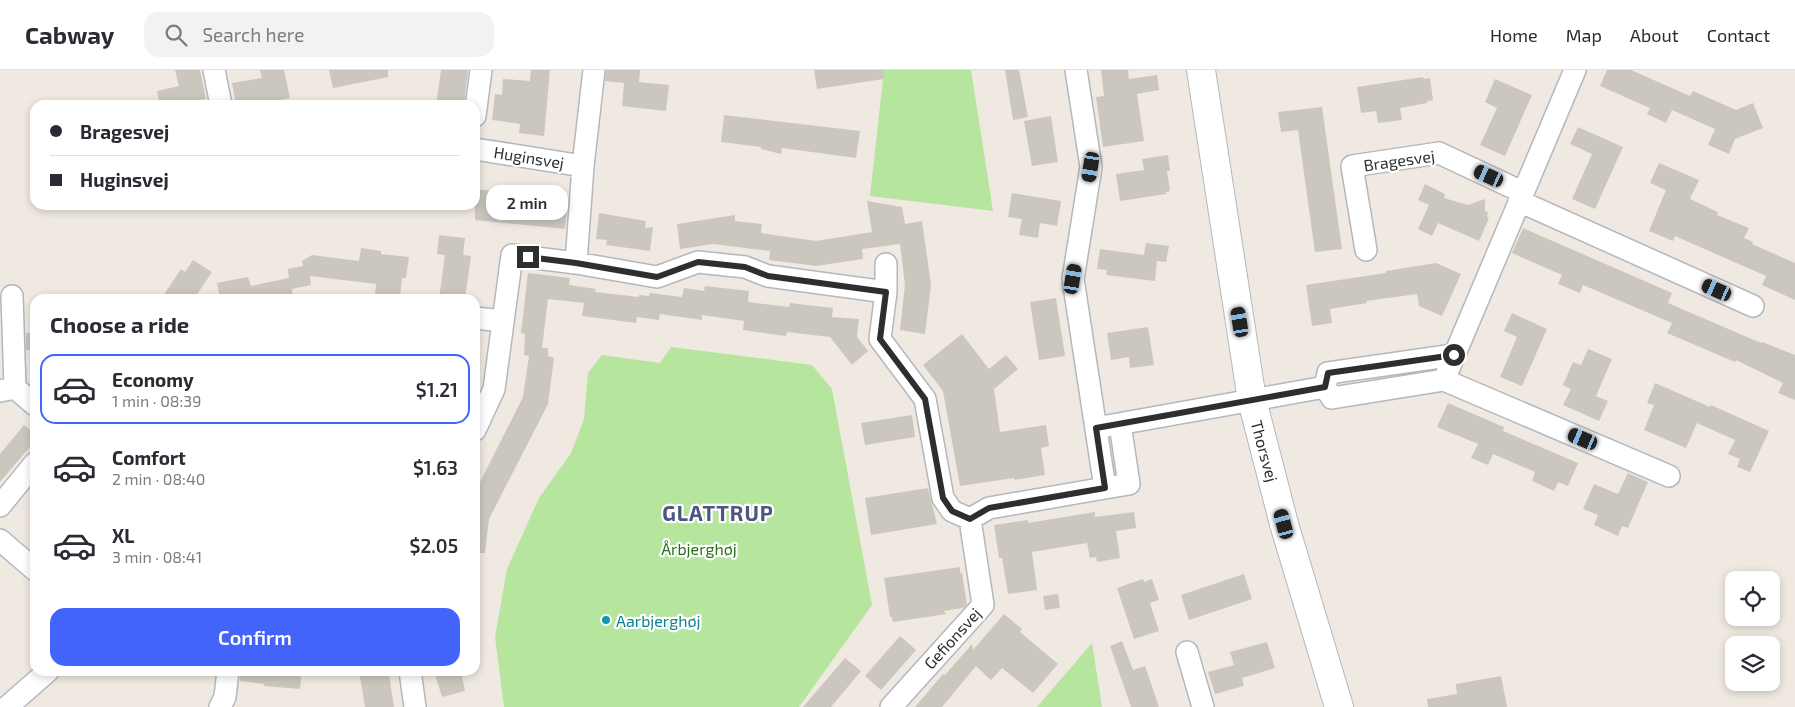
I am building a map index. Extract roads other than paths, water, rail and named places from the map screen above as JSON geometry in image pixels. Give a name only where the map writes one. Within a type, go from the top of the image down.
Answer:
[{"type":"street","points":[[214,70],[220,100]]},
{"type":"street","points":[[477,100],[480,70]]},
{"type":"street","name":"Huginsvej","points":[[576,263],[583,166],[594,70]]},
{"type":"street","points":[[1076,70],[1091,167],[1073,279],[1105,488]]},
{"type":"street","name":"Thorsvej","points":[[1202,70],[1252,400],[1284,524],[1338,707]]},
{"type":"street","points":[[1444,380],[1574,70]]},
{"type":"street","name":"Huginsvej","points":[[480,150],[583,166]]},
{"type":"street","name":"Bragesvej","points":[[1366,250],[1352,166],[1439,153],[1521,197],[1753,306]]},
{"type":"street","points":[[480,419],[494,389],[512,256],[576,263],[657,277],[698,262],[745,267],[768,276],[886,292]]},
{"type":"street","points":[[886,264],[886,292],[880,339],[925,399],[943,498],[952,511],[970,519],[989,508],[1129,484],[1120,424]]},
{"type":"street","points":[[12,296],[8,389],[30,402]]},
{"type":"street","points":[[480,319],[503,321]]},
{"type":"street","points":[[1454,355],[1328,373],[1325,387],[1332,398],[1444,380],[1669,476]]},
{"type":"street","points":[[1096,428],[1325,387]]},
{"type":"street","points":[[0,506],[30,469]]},
{"type":"street","name":"Gefionsvej","points":[[891,707],[983,605],[970,519]]},
{"type":"street","points":[[0,540],[30,566]]},
{"type":"street","points":[[1187,652],[1203,707]]},
{"type":"street","points":[[7,707],[42,676]]},
{"type":"street","points":[[220,707],[225,697],[227,676]]},
{"type":"street","points":[[411,676],[415,707]]},
{"type":"place","name":"Aarbjerghøj","points":[[606,620]]},
{"type":"district","name":"GLATTRUP","points":[[718,512]]},
{"type":"park label","name":"Årbjerghøj","points":[[699,548]]}]
